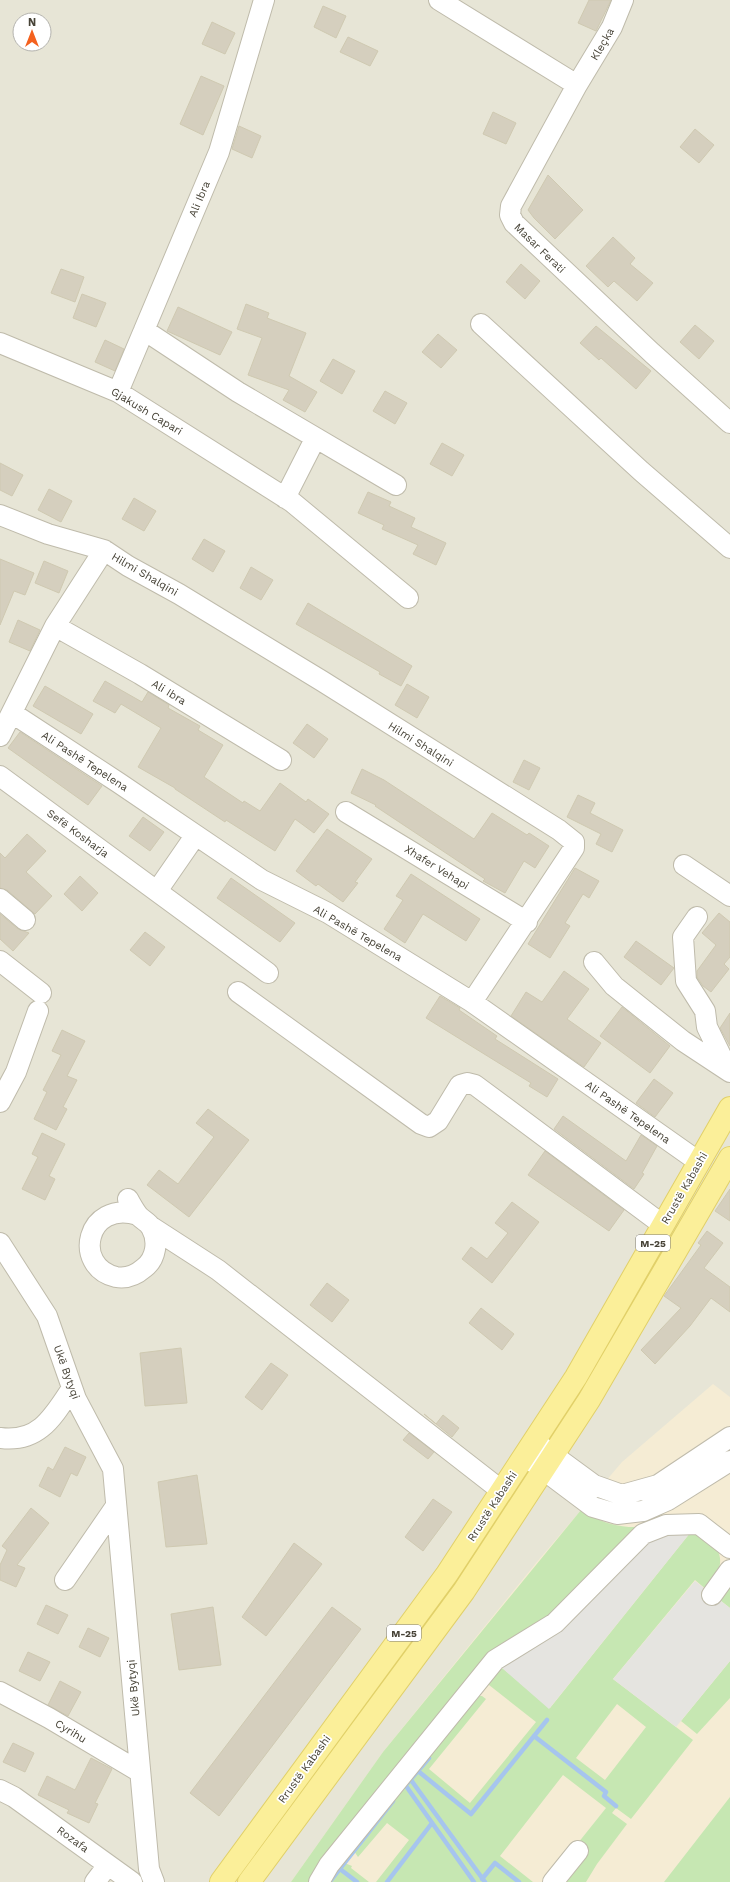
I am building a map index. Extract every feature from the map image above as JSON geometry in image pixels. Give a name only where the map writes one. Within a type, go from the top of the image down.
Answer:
[{"type":"main road","name":"Rrustë Kabashi","points":[[221,1881],[447,1574],[530,1449],[576,1377],[730,1108]]},
{"type":"main road","name":"Rrustë Kabashi","points":[[249,1882],[464,1591],[589,1400],[728,1168]]},
{"type":"street","name":"Ali Ibra","points":[[118,392],[219,152],[264,0]]},
{"type":"street","points":[[439,0],[577,85]]},
{"type":"street","name":"Kleçka","points":[[577,85],[612,27],[623,0]]},
{"type":"street","name":"Masar Ferati","points":[[577,85],[511,206],[510,215],[514,223],[652,353],[730,423]]},
{"type":"street","points":[[481,324],[641,471],[730,548]]},
{"type":"street","points":[[144,330],[238,392],[396,485]]},
{"type":"street","name":"Gjakush Capari","points":[[0,343],[118,392],[285,498],[330,533],[408,598]]},
{"type":"street","points":[[285,498],[315,438]]},
{"type":"street","points":[[0,515],[48,534],[104,550],[55,626],[7,714],[0,736]]},
{"type":"street","name":"Hilmi Shalqini","points":[[104,550],[128,566],[179,594],[322,681],[569,837],[574,842],[574,848],[527,922],[472,1002]]},
{"type":"street","name":"Ali Ibra","points":[[55,626],[140,674],[281,760]]},
{"type":"street","name":"Ali Pashë Tepelena","points":[[7,714],[119,783],[262,880],[328,913],[472,1002],[700,1162]]},
{"type":"street","name":"Sefë Kosharja","points":[[0,776],[268,973]]},
{"type":"street","name":"Xhafer Vehapi","points":[[346,812],[527,922]]},
{"type":"street","points":[[157,890],[195,836]]},
{"type":"street","points":[[684,865],[730,896]]},
{"type":"street","points":[[0,899],[25,920]]},
{"type":"street","points":[[697,917],[683,937],[686,981],[706,1011],[707,1027],[729,1071]]},
{"type":"street","points":[[0,961],[40,1002],[16,1072],[0,1102]]},
{"type":"street","points":[[594,962],[614,986],[683,1040],[729,1071]]},
{"type":"street","points":[[238,992],[421,1124],[429,1127],[438,1122],[460,1085],[468,1083],[475,1085],[663,1225]]},
{"type":"street","points":[[138,1214],[218,1270],[502,1491]]},
{"type":"street","name":"Ukë Bytyqi","points":[[3,1255],[47,1316],[76,1400],[113,1469],[140,1772],[155,1878]]},
{"type":"street","points":[[0,1438],[22,1438],[36,1433],[54,1414],[72,1388]]},
{"type":"street","points":[[530,1449],[549,1462],[594,1485],[622,1495],[658,1485],[730,1437]]},
{"type":"street","points":[[549,1462],[593,1507],[617,1514],[643,1511],[668,1500],[730,1461]]},
{"type":"street","points":[[65,1580],[116,1506]]},
{"type":"street","points":[[319,1882],[329,1865],[495,1660],[554,1623],[643,1534],[666,1525],[700,1524],[730,1548]]},
{"type":"street","points":[[712,1595],[730,1570]]},
{"type":"street","name":"Cyrihu","points":[[0,1692],[49,1718],[140,1772]]},
{"type":"street","name":"Rozafa","points":[[5,1798],[132,1882]]},
{"type":"street","points":[[553,1882],[578,1851]]},
{"type":"street","points":[[95,1882],[108,1865]]},
{"type":"shaded area","points":[[0,0],[730,0],[730,1882],[0,1882]]},
{"type":"shaded area","points":[[713,1384],[730,1397],[730,1882],[291,1882],[383,1752],[536,1563],[622,1462]]},
{"type":"shaded area","points":[[690,1533],[549,1709],[501,1667],[641,1546],[662,1534]]},
{"type":"shaded area","points":[[695,1581],[730,1608],[730,1661],[676,1727],[613,1679]]},
{"type":"green space","points":[[581,1510],[595,1518],[609,1523],[640,1527],[561,1606],[536,1625],[310,1882],[291,1882],[383,1752]]},
{"type":"green space","points":[[690,1533],[699,1536],[714,1546],[720,1558],[720,1564],[708,1591],[695,1580],[613,1679],[693,1740],[631,1819],[616,1808],[612,1813],[627,1824],[597,1864],[586,1882],[553,1882],[574,1848],[606,1808],[563,1775],[500,1856],[533,1882],[376,1882],[409,1840],[387,1823],[358,1857],[352,1848],[476,1696],[482,1696],[486,1699],[429,1769],[470,1803],[536,1722],[489,1685],[488,1682],[501,1667],[550,1708]],"holes":[[[617,1704],[646,1727],[605,1780],[576,1758]]]},
{"type":"green space","points":[[730,1585],[730,1608],[716,1597]]},
{"type":"green space","points":[[730,1661],[730,1698],[697,1734],[681,1721]]},
{"type":"green space","points":[[730,1797],[730,1882],[664,1882]]},
{"type":"green space","points":[[342,1862],[352,1866],[351,1868],[369,1882],[327,1882]]},
{"type":"building","points":[[589,0],[611,0],[596,31],[578,23]]},
{"type":"building","points":[[323,6],[346,16],[336,38],[314,27]]},
{"type":"building","points":[[212,22],[235,33],[225,54],[202,44]]},
{"type":"building","points":[[348,37],[378,51],[370,66],[340,52]]},
{"type":"building","points":[[201,76],[224,86],[203,135],[180,124]]},
{"type":"building","points":[[493,112],[516,123],[506,144],[483,134]]},
{"type":"building","points":[[239,126],[261,136],[252,158],[232,149]]},
{"type":"building","points":[[695,129],[714,145],[699,163],[680,147]]},
{"type":"building","points":[[548,175],[583,210],[555,239],[528,210]]},
{"type":"building","points":[[613,237],[635,258],[630,264],[653,283],[637,301],[614,281],[608,287],[586,266]]},
{"type":"building","points":[[521,264],[540,281],[525,299],[506,282]]},
{"type":"building","points":[[61,269],[84,277],[75,302],[51,293]]},
{"type":"building","points":[[82,294],[106,303],[96,327],[73,318]]},
{"type":"building","points":[[246,304],[269,313],[267,318],[306,333],[289,376],[317,392],[305,412],[283,400],[289,390],[248,375],[262,338],[237,329]]},
{"type":"building","points":[[178,307],[232,332],[220,355],[167,331]]},
{"type":"building","points":[[695,325],[714,341],[699,359],[680,342]]},
{"type":"building","points":[[596,326],[651,371],[636,389],[601,358],[599,360],[580,343]]},
{"type":"building","points":[[438,334],[457,350],[441,368],[422,352]]},
{"type":"building","points":[[105,340],[124,349],[115,371],[95,362]]},
{"type":"building","points":[[333,359],[355,371],[342,394],[320,381]]},
{"type":"building","points":[[385,391],[407,403],[395,424],[373,411]]},
{"type":"building","points":[[442,443],[464,455],[452,476],[430,464]]},
{"type":"building","points":[[0,463],[23,475],[12,496],[0,490]]},
{"type":"building","points":[[49,489],[72,501],[61,522],[38,510]]},
{"type":"building","points":[[368,492],[391,502],[389,506],[415,518],[411,527],[446,543],[436,565],[413,554],[418,545],[382,529],[384,525],[358,513]]},
{"type":"building","points":[[134,498],[156,511],[144,531],[122,519]]},
{"type":"building","points":[[204,539],[225,551],[213,572],[192,559]]},
{"type":"building","points":[[0,559],[34,573],[25,595],[14,591],[0,625]]},
{"type":"building","points":[[44,561],[68,571],[59,593],[35,583]]},
{"type":"building","points":[[251,567],[273,580],[261,600],[240,588]]},
{"type":"building","points":[[308,603],[412,666],[401,686],[379,674],[380,672],[296,624]]},
{"type":"building","points":[[18,620],[40,630],[30,651],[9,642]]},
{"type":"building","points":[[105,681],[142,702],[148,692],[169,705],[168,708],[200,726],[198,730],[223,745],[204,777],[243,803],[244,801],[260,811],[280,783],[306,802],[308,799],[329,814],[314,833],[295,819],[275,851],[226,820],[225,822],[175,788],[138,767],[161,728],[121,704],[115,713],[93,701]]},
{"type":"building","points":[[407,684],[429,697],[417,718],[395,705]]},
{"type":"building","points":[[45,686],[93,714],[81,734],[33,706]]},
{"type":"building","points":[[307,724],[328,739],[314,758],[293,743]]},
{"type":"building","points":[[20,732],[102,786],[88,805],[8,748]]},
{"type":"building","points":[[524,760],[540,768],[529,790],[513,782]]},
{"type":"building","points":[[362,769],[384,780],[474,839],[492,813],[527,835],[529,833],[549,846],[535,868],[524,861],[505,893],[483,881],[485,879],[375,806],[376,805],[351,793]]},
{"type":"building","points":[[578,795],[595,803],[590,813],[623,830],[612,852],[596,844],[601,834],[567,817]]},
{"type":"building","points":[[143,817],[164,832],[150,851],[129,836]]},
{"type":"building","points":[[327,829],[372,859],[355,882],[358,883],[343,902],[318,884],[316,886],[296,871]]},
{"type":"building","points":[[27,834],[46,851],[26,872],[52,896],[35,914],[7,890],[0,888],[0,853],[5,858]]},
{"type":"building","points":[[575,868],[599,881],[589,898],[583,894],[565,923],[570,926],[550,958],[528,944]]},
{"type":"building","points":[[411,874],[480,919],[466,941],[423,914],[405,943],[384,929],[403,900],[396,896]]},
{"type":"building","points":[[80,876],[98,893],[82,911],[64,894]]},
{"type":"building","points":[[231,878],[295,923],[280,942],[217,898]]},
{"type":"building","points":[[719,913],[730,922],[730,957],[724,964],[729,969],[711,992],[703,986],[697,977],[697,971],[716,945],[702,933]]},
{"type":"building","points":[[0,914],[18,929],[29,933],[13,951],[0,939]]},
{"type":"building","points":[[145,932],[165,947],[150,966],[130,950]]},
{"type":"building","points":[[636,941],[674,968],[661,985],[624,957]]},
{"type":"building","points":[[564,971],[589,989],[567,1019],[601,1043],[584,1067],[511,1016],[526,992],[542,1002]]},
{"type":"building","points":[[440,996],[460,1008],[459,1010],[497,1036],[495,1039],[558,1079],[547,1097],[529,1086],[531,1083],[426,1018]]},
{"type":"building","points":[[622,1007],[670,1046],[650,1073],[600,1036]]},
{"type":"building","points":[[730,1013],[730,1046],[720,1028]]},
{"type":"building","points":[[62,1030],[85,1041],[67,1076],[77,1080],[63,1107],[67,1109],[56,1130],[34,1119],[47,1092],[43,1090],[61,1055],[52,1051]]},
{"type":"building","points":[[654,1079],[673,1093],[655,1117],[636,1103]]},
{"type":"building","points":[[208,1109],[249,1140],[189,1217],[147,1185],[159,1170],[178,1184],[214,1137],[196,1123]]},
{"type":"building","points":[[563,1116],[626,1161],[641,1135],[657,1146],[642,1173],[644,1174],[634,1189],[554,1129]]},
{"type":"building","points":[[42,1133],[65,1144],[49,1176],[55,1179],[45,1200],[22,1189],[38,1157],[32,1154]]},
{"type":"building","points":[[545,1151],[624,1210],[609,1231],[528,1175]]},
{"type":"building","points":[[730,1189],[730,1221],[715,1211]]},
{"type":"building","points":[[512,1202],[539,1222],[492,1283],[462,1259],[471,1247],[487,1259],[508,1233],[495,1223]]},
{"type":"building","points":[[707,1231],[723,1243],[704,1268],[730,1287],[730,1312],[711,1298],[690,1326],[655,1364],[641,1350],[681,1308],[664,1296],[701,1245],[698,1243]]},
{"type":"building","points":[[327,1283],[349,1300],[332,1322],[310,1305]]},
{"type":"building","points":[[481,1308],[514,1334],[502,1350],[469,1323]]},
{"type":"building","points":[[181,1348],[187,1403],[145,1406],[140,1353]]},
{"type":"building","points":[[271,1363],[288,1375],[262,1410],[245,1397]]},
{"type":"building","points":[[443,1415],[459,1428],[452,1437],[436,1424]]},
{"type":"building","points":[[409,1433],[434,1452],[428,1459],[403,1440]]},
{"type":"building","points":[[65,1447],[86,1457],[77,1476],[71,1473],[60,1497],[39,1486],[48,1467],[53,1470]]},
{"type":"building","points":[[197,1475],[207,1544],[166,1547],[158,1482]]},
{"type":"building","points":[[433,1499],[452,1512],[423,1551],[405,1537]]},
{"type":"building","points":[[31,1508],[49,1523],[17,1565],[25,1568],[16,1587],[0,1580],[0,1565],[7,1550],[2,1546]]},
{"type":"building","points":[[294,1543],[322,1564],[266,1636],[242,1617]]},
{"type":"building","points":[[46,1605],[68,1615],[58,1634],[37,1624]]},
{"type":"building","points":[[213,1607],[221,1665],[179,1670],[171,1614]]},
{"type":"building","points":[[332,1607],[361,1629],[219,1816],[190,1793]]},
{"type":"building","points":[[88,1628],[109,1638],[100,1657],[79,1647]]},
{"type":"building","points":[[28,1652],[50,1662],[40,1681],[19,1671]]},
{"type":"building","points":[[60,1681],[81,1692],[68,1716],[48,1705]]},
{"type":"building","points":[[13,1743],[34,1753],[25,1772],[3,1762]]},
{"type":"building","points":[[91,1758],[112,1769],[95,1803],[98,1804],[89,1823],[67,1813],[69,1810],[38,1795],[47,1776],[75,1790]]},
{"type":"waterway","points":[[418,1771],[471,1814],[547,1720]]},
{"type":"waterway","points":[[534,1736],[606,1792],[604,1796],[616,1806]]},
{"type":"waterway","points":[[405,1786],[429,1758]]},
{"type":"waterway","points":[[411,1780],[485,1882]]},
{"type":"waterway","points":[[406,1786],[474,1882]]},
{"type":"waterway","points":[[331,1880],[393,1801]]},
{"type":"waterway","points":[[387,1882],[432,1823]]},
{"type":"waterway","points":[[482,1879],[495,1863],[519,1882]]},
{"type":"waterway","points":[[340,1869],[357,1882]]}]
